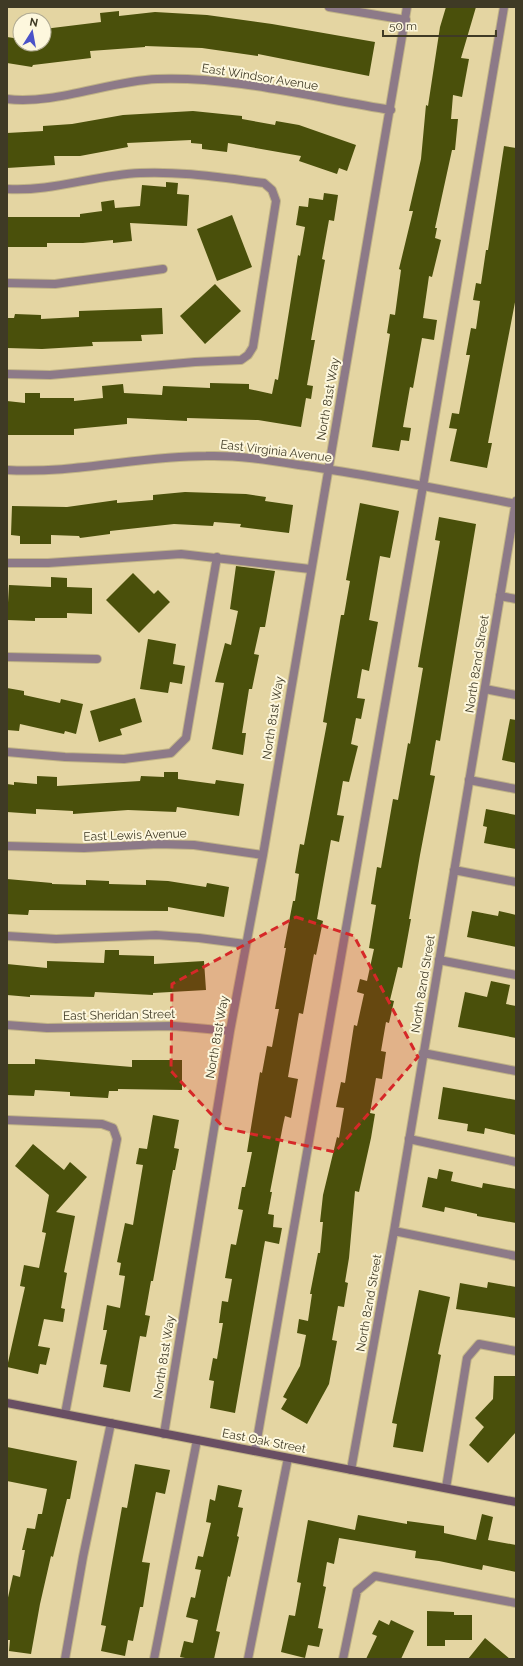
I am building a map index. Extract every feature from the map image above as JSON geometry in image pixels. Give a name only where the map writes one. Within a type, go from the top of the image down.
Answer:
[{"type":"street","points":[[329,7],[406,20]]},
{"type":"street","name":"North 81st Way","points":[[164,1434],[230,1031],[245,944],[263,855],[310,569],[408,7]]},
{"type":"street","points":[[255,1451],[423,486],[504,7]]},
{"type":"street","name":"East Windsor Avenue","points":[[7,99],[45,98],[129,82],[156,79],[196,79],[238,84],[391,110]]},
{"type":"street","points":[[7,189],[24,190],[43,188],[139,173],[196,174],[264,183],[272,190],[276,201],[253,347],[248,355],[241,360],[195,362],[50,375],[7,374]]},
{"type":"street","points":[[7,283],[55,284],[163,268]]},
{"type":"street","name":"East Virginia Avenue","points":[[7,470],[67,470],[157,459],[206,456],[253,458],[328,468],[516,503]]},
{"type":"street","name":"North 82nd Street","points":[[351,1470],[394,1231],[516,503]]},
{"type":"street","points":[[7,563],[48,563],[181,554],[310,569]]},
{"type":"street","points":[[7,752],[65,757],[124,759],[171,753],[186,738],[217,557]]},
{"type":"street","points":[[500,596],[516,599]]},
{"type":"street","points":[[7,657],[97,659]]},
{"type":"street","points":[[485,689],[516,695]]},
{"type":"street","points":[[469,780],[516,789]]},
{"type":"street","name":"East Lewis Avenue","points":[[7,846],[84,848],[158,844],[194,845],[263,855]]},
{"type":"street","points":[[454,870],[516,882]]},
{"type":"street","points":[[7,936],[56,939],[156,935],[199,938],[245,944]]},
{"type":"street","points":[[439,960],[516,975]]},
{"type":"street","name":"East Sheridan Street","points":[[7,1026],[47,1028],[174,1026],[230,1031]]},
{"type":"street","points":[[423,1053],[516,1071]]},
{"type":"street","points":[[7,1120],[102,1124],[113,1128],[117,1139],[65,1414]]},
{"type":"street","points":[[409,1140],[516,1162]]},
{"type":"street","points":[[394,1231],[516,1256]]},
{"type":"street","points":[[446,1488],[467,1358],[479,1344],[516,1351]]},
{"type":"street","name":"East Oak Street","points":[[7,1403],[516,1502]]},
{"type":"street","points":[[65,1659],[83,1557],[112,1423]]},
{"type":"street","points":[[154,1659],[197,1440]]},
{"type":"street","points":[[248,1659],[288,1458]]},
{"type":"street","points":[[342,1659],[357,1591],[375,1576],[516,1603]]},
{"type":"highlighted area","points":[[296,917],[354,936],[418,1057],[335,1152],[224,1128],[171,1071],[172,984]]},
{"type":"building","points":[[446,7],[476,7],[461,58],[469,59],[462,97],[453,95],[451,119],[458,119],[455,150],[452,150],[435,228],[437,228],[435,238],[441,240],[432,277],[429,276],[423,318],[437,320],[434,340],[422,338],[413,388],[410,387],[403,427],[411,428],[409,441],[401,440],[399,451],[372,447],[390,334],[387,333],[390,314],[395,315],[401,270],[399,269],[413,211],[409,211],[421,159],[426,105],[428,106],[440,27]]},
{"type":"building","points":[[119,11],[119,16],[155,12],[207,15],[272,24],[375,42],[369,76],[258,54],[258,56],[202,48],[145,46],[90,51],[91,58],[33,65],[32,67],[7,63],[7,37],[12,38],[12,52],[52,52],[52,28],[101,22],[100,13]]},
{"type":"building","points":[[193,111],[242,116],[242,119],[275,125],[276,121],[299,125],[356,145],[347,171],[339,168],[337,174],[299,161],[301,156],[228,143],[227,152],[202,149],[202,144],[191,143],[191,140],[127,143],[128,147],[80,156],[54,156],[55,165],[7,168],[7,133],[43,131],[43,126],[72,124],[123,115]]},
{"type":"building","points":[[504,146],[516,148],[516,297],[488,443],[492,443],[487,468],[450,461],[457,429],[449,428],[452,413],[459,414],[470,355],[466,355],[471,328],[476,329],[480,301],[473,300],[476,283],[481,284],[486,250],[488,250]]},
{"type":"building","points":[[166,182],[178,183],[177,194],[189,195],[187,226],[130,223],[132,241],[113,243],[113,240],[83,243],[47,243],[47,247],[7,247],[7,217],[80,217],[80,214],[102,211],[101,202],[114,200],[115,208],[140,206],[142,185],[166,187]]},
{"type":"building","points":[[324,193],[338,195],[334,221],[329,220],[322,259],[325,260],[311,340],[315,340],[307,385],[313,386],[311,399],[306,398],[301,427],[258,420],[187,418],[187,421],[127,418],[127,424],[74,429],[74,435],[7,435],[7,401],[25,403],[25,393],[40,393],[40,398],[74,398],[74,401],[103,398],[102,386],[123,384],[124,393],[162,395],[163,386],[210,388],[210,383],[249,384],[249,389],[272,394],[275,379],[278,380],[298,255],[300,256],[305,227],[296,225],[299,206],[308,207],[309,198],[323,200]]},
{"type":"building","points":[[232,215],[252,267],[217,281],[197,229]]},
{"type":"building","points":[[215,284],[241,311],[205,344],[180,316]]},
{"type":"building","points":[[162,308],[163,334],[141,335],[142,341],[92,342],[93,346],[42,349],[7,348],[7,318],[14,318],[15,314],[41,315],[41,319],[79,317],[79,311]]},
{"type":"building","points":[[185,492],[246,494],[266,497],[265,501],[293,505],[289,533],[240,527],[241,524],[214,522],[213,526],[174,524],[110,531],[110,534],[80,538],[79,536],[51,535],[51,544],[20,544],[20,536],[11,535],[12,506],[67,507],[117,500],[117,503],[153,500],[153,495]]},
{"type":"building","points":[[360,503],[399,511],[390,558],[380,556],[369,620],[378,622],[369,671],[362,669],[357,698],[365,699],[361,719],[356,718],[351,744],[358,746],[349,782],[343,781],[337,815],[344,816],[339,842],[331,840],[317,919],[323,921],[316,955],[314,954],[303,1014],[299,1013],[288,1077],[298,1079],[291,1118],[285,1116],[283,1125],[270,1192],[272,1192],[268,1214],[274,1215],[273,1227],[282,1228],[279,1244],[265,1241],[235,1413],[210,1408],[214,1381],[209,1380],[213,1358],[217,1359],[223,1323],[219,1323],[222,1301],[228,1302],[232,1279],[225,1278],[231,1244],[236,1245],[243,1210],[238,1209],[242,1187],[245,1187],[252,1152],[247,1152],[260,1072],[262,1073],[267,1046],[272,1047],[279,1009],[275,1009],[286,948],[284,948],[293,901],[295,901],[299,874],[295,873],[300,844],[304,845],[327,723],[323,722],[341,615],[344,615],[350,581],[346,580]]},
{"type":"building","points":[[439,517],[476,524],[440,741],[436,740],[430,775],[435,776],[409,919],[411,919],[402,968],[398,967],[390,1000],[394,1001],[389,1023],[386,1022],[381,1051],[386,1052],[382,1079],[376,1078],[370,1113],[375,1114],[371,1138],[359,1192],[355,1191],[349,1258],[345,1282],[348,1283],[344,1307],[338,1306],[332,1340],[337,1341],[329,1384],[307,1424],[281,1409],[287,1399],[283,1397],[300,1366],[306,1335],[297,1333],[299,1319],[308,1321],[312,1294],[310,1294],[318,1253],[320,1253],[323,1222],[320,1222],[323,1195],[337,1137],[339,1138],[344,1108],[336,1107],[341,1082],[345,1083],[354,1025],[357,1026],[364,994],[357,992],[360,979],[367,981],[374,949],[369,948],[376,905],[371,904],[377,867],[381,868],[393,799],[398,800],[408,743],[410,744],[423,668],[418,667],[440,541],[435,540]]},
{"type":"building","points":[[236,566],[275,571],[265,627],[260,627],[254,654],[259,655],[252,689],[249,689],[242,733],[246,733],[243,755],[212,749],[224,683],[215,682],[225,643],[231,645],[238,611],[230,609]]},
{"type":"building","points":[[133,573],[154,594],[158,590],[170,602],[139,633],[106,600]]},
{"type":"building","points":[[51,577],[67,578],[67,587],[92,588],[92,614],[67,613],[67,618],[35,618],[35,621],[7,620],[9,585],[51,587]]},
{"type":"building","points":[[148,639],[176,644],[173,664],[185,666],[182,684],[170,682],[168,693],[140,689]]},
{"type":"building","points":[[7,688],[24,691],[24,695],[60,703],[61,699],[83,704],[76,734],[65,731],[64,734],[20,724],[19,731],[7,730]]},
{"type":"building","points":[[135,698],[142,722],[120,729],[122,735],[99,742],[90,711]]},
{"type":"building","points":[[510,719],[516,720],[516,763],[502,760]]},
{"type":"building","points":[[164,772],[178,772],[178,779],[215,784],[216,780],[244,784],[239,816],[177,807],[176,812],[128,810],[73,814],[73,811],[36,809],[36,814],[7,812],[7,784],[14,785],[14,782],[37,784],[37,776],[57,777],[57,786],[140,781],[141,776],[164,777]]},
{"type":"building","points":[[486,809],[516,815],[516,849],[484,843],[487,827],[483,826]]},
{"type":"building","points":[[7,879],[52,884],[86,885],[86,880],[109,881],[109,884],[146,885],[146,880],[168,881],[206,887],[207,883],[229,887],[224,917],[168,907],[168,911],[29,910],[28,915],[7,914]]},
{"type":"building","points":[[472,911],[498,916],[499,911],[516,915],[516,947],[467,937]]},
{"type":"building","points":[[105,950],[119,950],[119,955],[154,956],[154,964],[204,961],[206,990],[153,993],[153,995],[95,992],[94,997],[30,995],[30,997],[7,995],[7,964],[47,968],[47,961],[104,963]]},
{"type":"building","points":[[491,981],[510,985],[506,1004],[516,1006],[516,1038],[458,1027],[465,992],[487,997]]},
{"type":"building","points":[[35,1059],[132,1067],[132,1060],[182,1060],[182,1090],[118,1089],[118,1091],[109,1091],[108,1098],[70,1096],[70,1092],[35,1090],[34,1096],[7,1095],[7,1064],[35,1064]]},
{"type":"building","points":[[443,1087],[516,1100],[516,1135],[485,1128],[484,1134],[467,1131],[468,1124],[438,1119]]},
{"type":"building","points":[[153,1115],[179,1120],[174,1148],[179,1149],[175,1170],[173,1170],[153,1281],[151,1281],[145,1315],[150,1316],[146,1337],[140,1336],[130,1392],[103,1387],[107,1365],[100,1364],[107,1330],[103,1330],[107,1305],[120,1308],[125,1276],[119,1275],[121,1263],[117,1262],[125,1223],[133,1225],[143,1165],[136,1164],[139,1148],[147,1149]]},
{"type":"building","points":[[33,1144],[64,1170],[70,1162],[87,1177],[56,1212],[75,1216],[64,1272],[67,1273],[61,1308],[65,1309],[63,1322],[44,1319],[38,1346],[50,1348],[46,1365],[40,1364],[38,1374],[7,1367],[25,1287],[20,1286],[24,1265],[39,1268],[46,1233],[42,1232],[49,1195],[15,1166]]},
{"type":"building","points":[[439,1169],[453,1172],[451,1181],[482,1188],[483,1183],[516,1189],[516,1223],[477,1216],[477,1214],[445,1207],[444,1212],[422,1207],[428,1177],[437,1179]]},
{"type":"building","points":[[488,1282],[516,1287],[516,1318],[456,1309],[460,1283],[487,1288]]},
{"type":"building","points":[[419,1290],[450,1297],[438,1354],[441,1355],[423,1452],[393,1447],[397,1424],[392,1423]]},
{"type":"building","points":[[494,1376],[516,1376],[516,1432],[488,1463],[469,1445],[484,1427],[475,1418],[493,1399]]},
{"type":"building","points":[[7,1447],[77,1461],[70,1499],[67,1499],[53,1557],[51,1556],[31,1654],[9,1651],[10,1640],[7,1640],[7,1602],[13,1575],[20,1577],[25,1550],[22,1550],[27,1528],[35,1529],[38,1514],[42,1514],[47,1489],[7,1481]]},
{"type":"building","points":[[135,1464],[170,1470],[165,1494],[156,1492],[142,1562],[150,1563],[143,1607],[140,1607],[133,1641],[128,1640],[125,1656],[101,1651],[106,1626],[101,1625],[122,1507],[127,1508]]},
{"type":"building","points":[[218,1485],[242,1490],[238,1507],[243,1508],[237,1536],[239,1537],[230,1577],[228,1576],[216,1631],[220,1632],[214,1659],[190,1659],[180,1657],[184,1641],[193,1643],[198,1620],[186,1617],[191,1597],[195,1598],[201,1570],[195,1569],[198,1556],[203,1557],[211,1523],[206,1522],[210,1499],[215,1501]]},
{"type":"building","points":[[482,1514],[493,1517],[488,1540],[516,1545],[516,1572],[483,1565],[482,1570],[439,1561],[415,1558],[416,1551],[339,1538],[334,1564],[327,1562],[323,1586],[326,1587],[318,1628],[323,1629],[319,1647],[308,1645],[305,1658],[281,1652],[289,1615],[295,1616],[301,1583],[297,1582],[308,1520],[355,1530],[358,1515],[407,1524],[407,1521],[444,1526],[444,1533],[476,1540]]},
{"type":"building","points":[[427,1611],[454,1612],[454,1615],[472,1615],[472,1640],[445,1640],[445,1646],[427,1646]]},
{"type":"building","points":[[379,1620],[389,1625],[391,1620],[414,1631],[401,1659],[366,1659],[377,1636],[372,1634]]},
{"type":"building","points":[[485,1638],[510,1659],[468,1659]]}]
